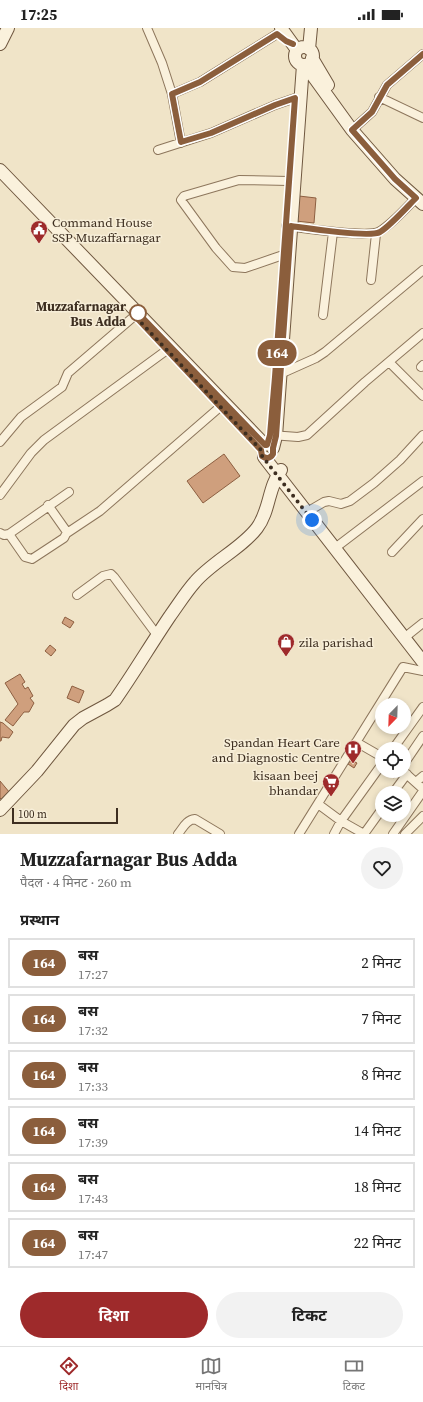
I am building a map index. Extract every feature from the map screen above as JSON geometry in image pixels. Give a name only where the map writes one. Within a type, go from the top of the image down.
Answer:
[{"type":"street","points":[[0,44],[8,28]]},
{"type":"street","points":[[146,28],[162,63],[172,94],[181,142]]},
{"type":"street","points":[[269,447],[278,375],[288,226],[289,181],[304,28]]},
{"type":"street","points":[[302,55],[311,28]]},
{"type":"street","points":[[172,94],[200,82],[277,30],[286,41],[302,55],[336,98],[354,128],[421,199],[376,234],[333,232],[288,226]]},
{"type":"street","points":[[354,128],[372,112],[387,85],[423,54]]},
{"type":"street","points":[[158,150],[211,133],[275,105],[298,97]]},
{"type":"street","points":[[278,375],[283,255],[298,149],[298,97]]},
{"type":"street","points":[[380,97],[423,117]]},
{"type":"street","points":[[0,170],[169,349],[220,407],[269,447]]},
{"type":"street","points":[[0,179],[137,315]]},
{"type":"street","points":[[283,255],[244,268],[233,267],[216,248],[181,200],[184,196],[239,180],[289,181]]},
{"type":"street","points":[[323,315],[333,232]]},
{"type":"street","points":[[371,280],[376,234]]},
{"type":"street","points":[[278,375],[316,358],[325,352],[423,270]]},
{"type":"street","points":[[0,442],[21,418],[62,387],[68,373],[137,315]]},
{"type":"street","points":[[269,447],[307,435],[423,333]]},
{"type":"street","points":[[169,349],[269,447],[279,472],[407,635],[423,651]]},
{"type":"street","points":[[0,495],[31,453],[44,440],[169,349]]},
{"type":"street","points":[[389,362],[423,396]]},
{"type":"street","points":[[69,492],[2,533],[25,557],[32,559],[64,538],[67,533],[100,511],[220,407]]},
{"type":"street","points":[[312,509],[324,502],[329,501],[342,504],[350,501],[374,483],[400,460],[423,435]]},
{"type":"street","points":[[279,472],[312,509],[407,635],[423,662]]},
{"type":"street","points":[[0,810],[37,771],[74,725],[83,718],[107,706],[114,700],[195,581],[252,534],[258,527],[266,511],[272,486],[279,472]]},
{"type":"street","points":[[339,545],[423,481]]},
{"type":"street","points":[[48,505],[67,533]]},
{"type":"street","points":[[392,552],[423,519]]},
{"type":"street","points":[[77,595],[103,576],[111,574],[157,635]]},
{"type":"street","points":[[407,635],[423,622]]},
{"type":"street","points":[[299,834],[403,667],[423,671]]},
{"type":"street","points":[[398,742],[423,707]]},
{"type":"street","points":[[411,754],[423,736]]},
{"type":"street","points":[[356,742],[375,753]]},
{"type":"street","points":[[334,834],[341,821],[375,774]]},
{"type":"street","points":[[416,782],[423,776]]},
{"type":"street","points":[[393,834],[423,790],[411,778]]},
{"type":"street","points":[[318,804],[341,821],[364,834],[375,819]]},
{"type":"street","points":[[405,834],[423,816]]},
{"type":"street","points":[[178,834],[190,819],[195,819],[220,834]]},
{"type":"building","points":[[299,196],[316,198],[314,223],[296,221]]},
{"type":"building","points":[[224,454],[240,476],[203,503],[187,481]]},
{"type":"building","points":[[65,617],[74,622],[70,628],[62,623]]},
{"type":"building","points":[[50,645],[56,650],[51,656],[45,651]]},
{"type":"building","points":[[20,674],[25,682],[22,684],[25,689],[28,687],[33,696],[30,698],[34,703],[29,712],[24,712],[13,726],[5,720],[18,704],[5,683]]},
{"type":"building","points":[[72,686],[84,691],[79,703],[67,698]]},
{"type":"building","points":[[0,722],[13,732],[9,738],[2,737],[1,741],[0,741]]},
{"type":"building","points":[[351,760],[357,763],[354,768],[348,764]]},
{"type":"building","points":[[0,781],[10,793],[2,800],[0,798]]},
{"type":"bus line","name":"164","points":[[293,44],[277,34],[200,82],[172,94],[181,142],[211,133],[275,105],[295,98],[275,377],[270,435],[267,445],[265,445],[241,421],[138,313],[135,316],[261,450],[260,452],[262,456],[266,458],[270,458],[274,452],[273,448],[276,436],[291,226],[333,232],[376,234],[416,198],[395,179],[352,130],[372,112],[384,88],[423,54]]},
{"type":"place","name":"Command House SSP Muzaffarnagar","points":[[39,244]]},
{"type":"place","name":"Muzzafarnagar Bus Adda","points":[[138,313]]},
{"type":"place","name":"zila parishad","points":[[286,657]]},
{"type":"place","name":"Spandan Heart Care and Diagnostic Centre","points":[[353,764]]},
{"type":"place","name":"kisaan beej bhandar","points":[[331,797]]},
{"type":"route","points":[[138,313],[135,316],[261,450],[260,452],[262,456],[312,520]]}]
